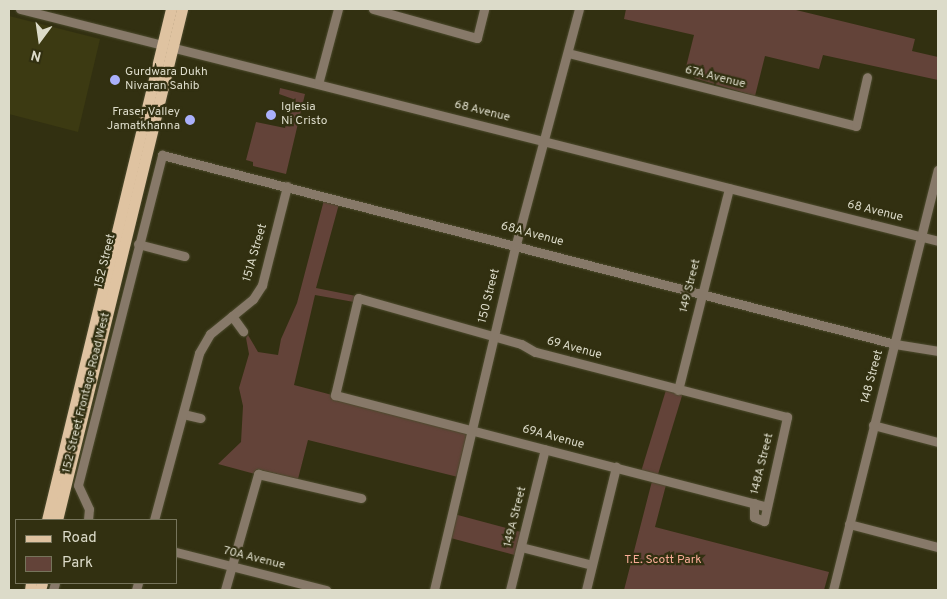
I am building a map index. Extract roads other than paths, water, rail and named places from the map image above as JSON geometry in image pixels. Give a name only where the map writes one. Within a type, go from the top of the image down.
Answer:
[{"type":"main road","name":"152 Street","points":[[56,519],[167,46],[171,9]]},
{"type":"main road","name":"152 Street","points":[[47,519],[167,46],[182,9]]},
{"type":"main road","points":[[56,519],[58,472]]},
{"type":"street","name":"68 Avenue","points":[[20,9],[938,241]]},
{"type":"street","points":[[318,84],[338,9]]},
{"type":"street","points":[[373,9],[411,22],[477,38],[484,9]]},
{"type":"street","name":"150 Street","points":[[434,590],[493,336],[579,9]]},
{"type":"street","name":"67A Avenue","points":[[568,53],[856,126],[867,77]]},
{"type":"street","name":"68A Avenue","points":[[162,155],[516,244],[895,344],[938,351]]},
{"type":"street","name":"152 Street Frontage Road West","points":[[88,519],[89,509],[78,482],[162,155]]},
{"type":"street","name":"148 Street","points":[[833,590],[938,170]]},
{"type":"street","name":"151A Street","points":[[154,519],[199,352],[210,334],[253,299],[262,285],[287,186]]},
{"type":"street","name":"149 Street","points":[[678,390],[729,188]]},
{"type":"street","points":[[138,244],[184,256]]},
{"type":"street","name":"69 Avenue","points":[[335,395],[358,298],[493,336],[535,352],[787,417]]},
{"type":"street","points":[[232,316],[243,331]]},
{"type":"street","name":"69A Avenue","points":[[335,395],[765,506]]},
{"type":"street","points":[[183,414],[201,418]]},
{"type":"street","name":"148A Street","points":[[754,503],[754,515],[757,521],[765,519],[765,506],[787,417]]},
{"type":"street","points":[[873,425],[938,442]]},
{"type":"street","name":"149A Street","points":[[510,590],[545,449]]},
{"type":"street","points":[[586,590],[616,468]]},
{"type":"street","points":[[225,590],[230,566],[258,474],[361,498]]},
{"type":"street","points":[[849,524],[938,547]]},
{"type":"street","points":[[521,547],[592,565]]},
{"type":"street","name":"70A Avenue","points":[[178,553],[326,590]]},
{"type":"place","name":"Gurdwara Dukh Nivaran Sahib","points":[[115,80]]},
{"type":"place","name":"Iglesia Ni Cristo","points":[[271,115]]},
{"type":"place","name":"Fraser Valley Jamatkhanna","points":[[190,120]]},
{"type":"park label","name":"T.E. Scott Park","points":[[663,561]]}]
